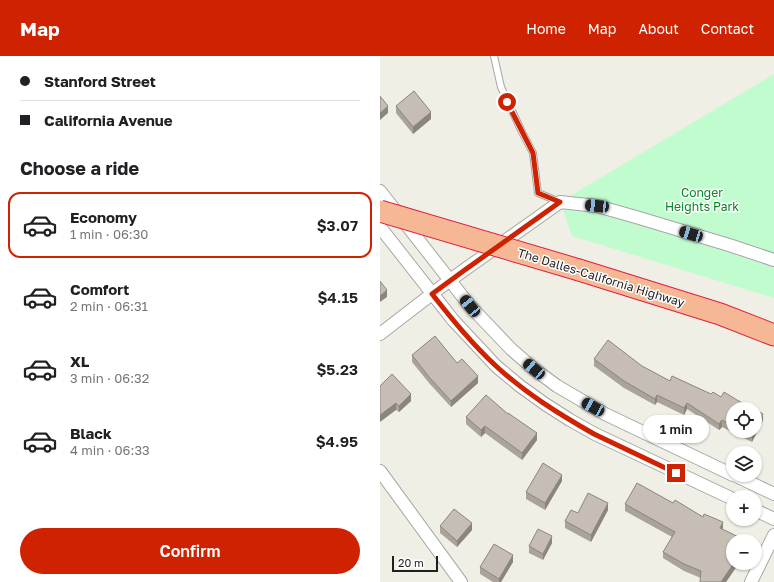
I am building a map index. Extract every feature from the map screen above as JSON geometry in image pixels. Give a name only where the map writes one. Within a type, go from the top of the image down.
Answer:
[{"type":"highway","name":"The Dalles-California Highway","points":[[380,211],[579,270],[720,314],[774,335]]},
{"type":"street","points":[[380,191],[470,306],[511,349],[534,369],[557,386],[605,414],[726,472]]},
{"type":"street","points":[[380,334],[450,280],[560,202],[597,206],[729,245],[774,260]]},
{"type":"street","points":[[380,227],[453,320],[496,366],[520,386],[545,404],[594,434],[726,496]]},
{"type":"street","points":[[380,471],[461,582]]},
{"type":"street","points":[[748,482],[774,494]]},
{"type":"street","points":[[762,513],[774,519]]},
{"type":"street","points":[[751,582],[774,535]]},
{"type":"lane","points":[[494,56],[500,87],[533,153],[538,193],[560,202]]},
{"type":"green space","name":"Conger Heights Park","points":[[774,74],[774,298],[572,236],[560,202]]},
{"type":"building","points":[[414,91],[431,112],[413,127],[396,106]]},
{"type":"building","points":[[380,96],[388,106],[380,113]]},
{"type":"building","points":[[380,281],[387,290],[380,296]]},
{"type":"building","points":[[435,336],[457,363],[462,359],[478,376],[451,401],[429,377],[412,355]]},
{"type":"building","points":[[608,340],[642,366],[670,381],[672,376],[711,394],[713,392],[721,397],[724,392],[741,402],[726,402],[726,422],[722,420],[719,424],[687,403],[684,408],[657,395],[655,399],[624,381],[594,359]]},
{"type":"building","points":[[392,374],[411,394],[399,406],[396,403],[380,415],[380,386]]},
{"type":"building","points":[[486,395],[508,414],[537,433],[522,453],[485,426],[481,430],[466,417]]},
{"type":"building","points":[[543,463],[562,475],[545,503],[526,492]]},
{"type":"building","points":[[637,483],[673,503],[675,500],[703,517],[704,514],[723,522],[720,528],[732,534],[726,534],[726,570],[729,570],[721,582],[700,582],[701,571],[684,564],[663,552],[675,532],[625,504]]},
{"type":"building","points":[[588,493],[608,503],[591,535],[565,521],[571,510],[578,513]]},
{"type":"building","points":[[454,509],[472,523],[457,541],[440,526]]},
{"type":"building","points":[[538,529],[552,536],[543,554],[529,546]]},
{"type":"building","points":[[494,544],[513,555],[499,579],[480,567]]},
{"type":"route","points":[[507,102],[533,153],[538,193],[560,202],[432,294],[473,343],[496,366],[520,386],[545,404],[594,434],[676,473]]}]
